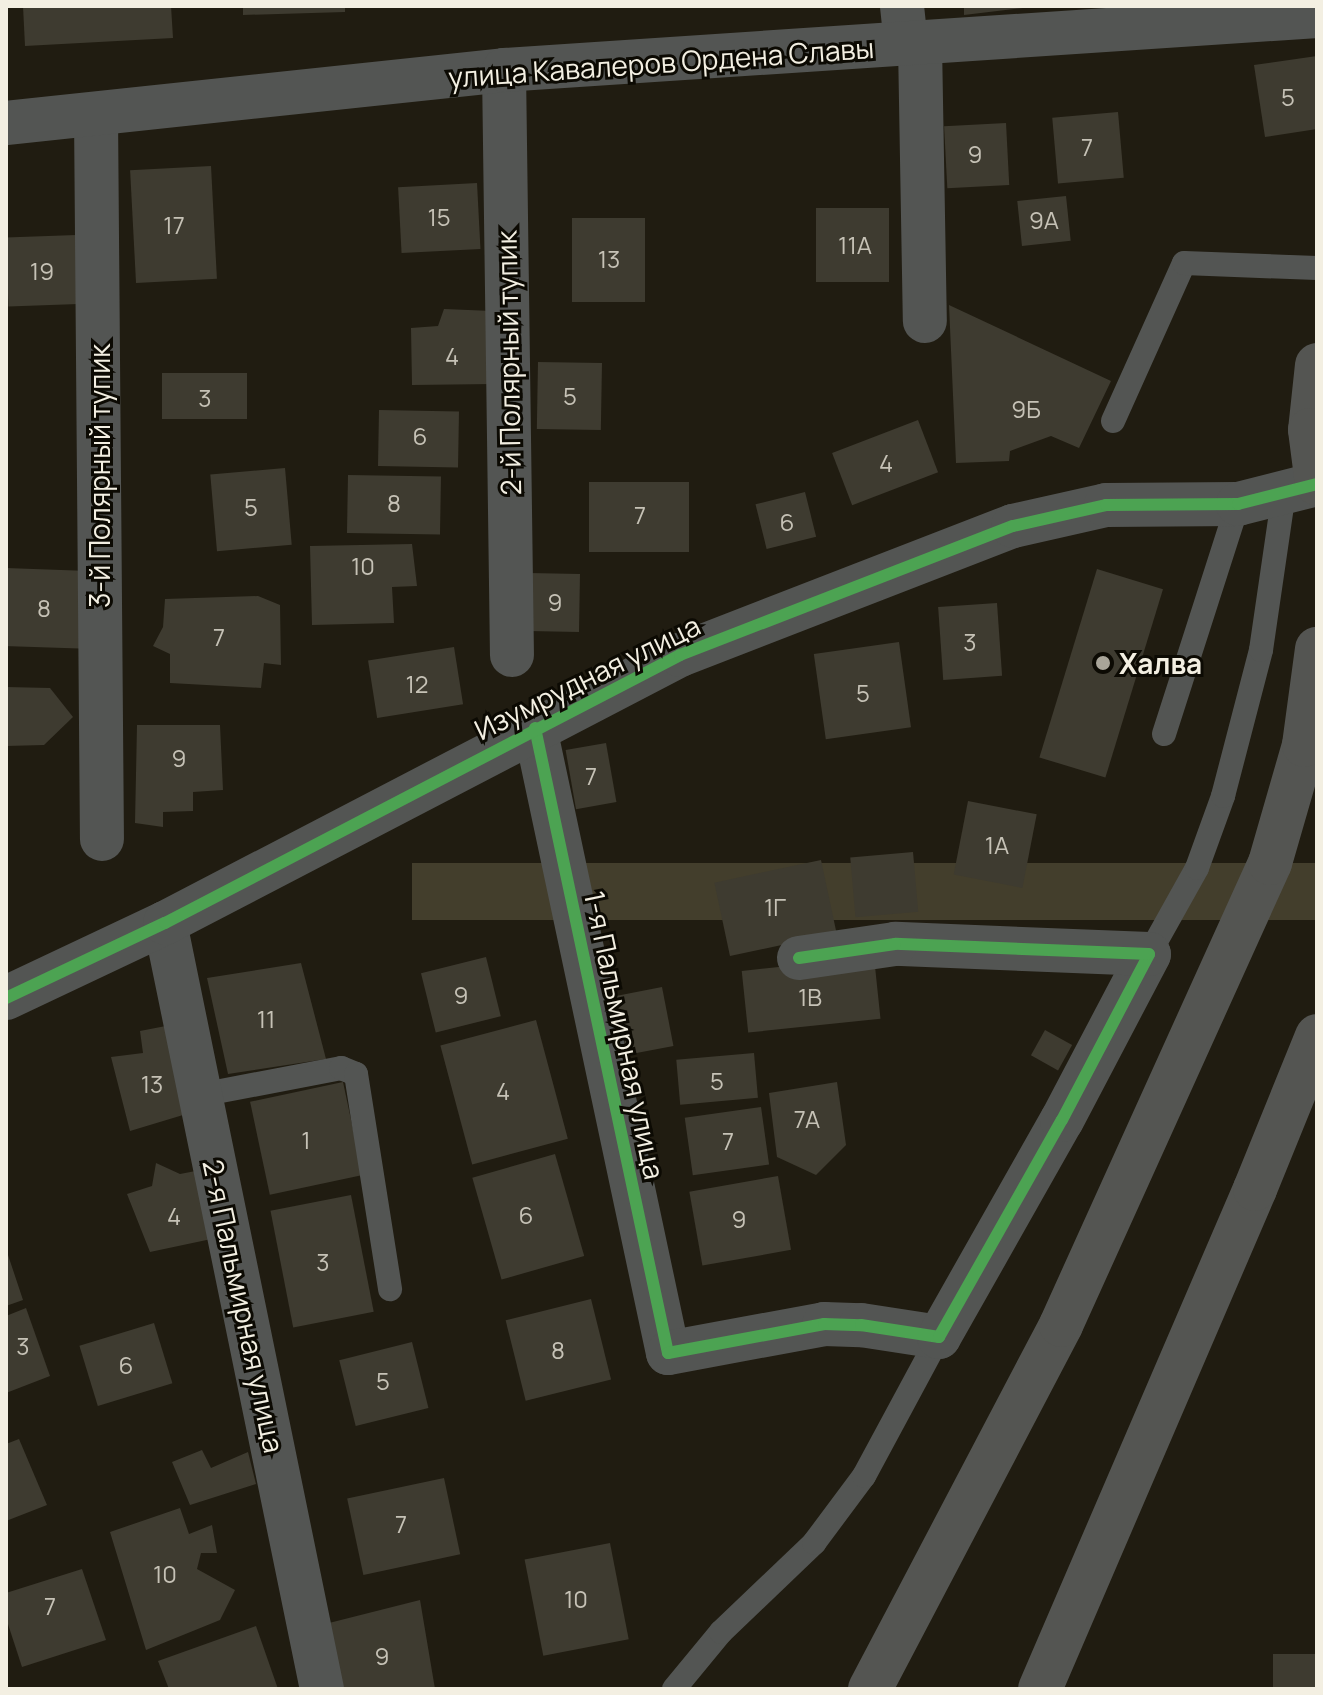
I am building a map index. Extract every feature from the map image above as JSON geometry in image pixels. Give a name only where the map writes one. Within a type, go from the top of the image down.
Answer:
[{"type":"main road","points":[[1309,488],[1310,430],[1317,365]]},
{"type":"main road","points":[[870,1689],[1061,1325],[1270,863],[1304,745],[1317,649]]},
{"type":"main road","points":[[1040,1689],[1255,1189],[1317,1036]]},
{"type":"main road","points":[[1255,1189],[1317,1122]]},
{"type":"street","name":"улица Кавалеров Ордена Славы","points":[[6,123],[504,70],[909,32],[1317,16]]},
{"type":"street","points":[[909,32],[925,321]]},
{"type":"street","name":"2-й Полярный тупик","points":[[504,70],[512,655]]},
{"type":"street","name":"3-й Полярный тупик","points":[[96,114],[102,839]]},
{"type":"street","name":"Изумрудная улица","points":[[6,998],[165,923],[680,655],[1013,526],[1106,505],[1238,504],[1309,488]]},
{"type":"street","name":"1-я Пальмирная улица","points":[[535,728],[668,1353],[824,1324],[861,1325],[939,1337]]},
{"type":"street","name":"2-я Пальмирная улица","points":[[165,923],[322,1689]]},
{"type":"street","points":[[799,958],[909,943],[1149,954],[1062,1120],[939,1337]]},
{"type":"lane","points":[[1113,421],[1184,263],[1317,268]]},
{"type":"lane","points":[[1149,954],[1197,868],[1223,796],[1261,650],[1309,488]]},
{"type":"lane","points":[[1164,734],[1238,504]]},
{"type":"lane","points":[[200,1095],[341,1068],[356,1074],[390,1289]]},
{"type":"lane","points":[[674,1689],[721,1632],[814,1543],[864,1476],[939,1337]]},
{"type":"shaded area","points":[[412,863],[1317,863],[1317,920],[412,920]]},
{"type":"building","points":[[23,6],[171,6],[173,38],[25,46]]},
{"type":"building","points":[[243,6],[345,6],[345,12],[243,15]]},
{"type":"building","points":[[964,6],[1022,6],[1023,8],[964,15]]},
{"type":"building","points":[[1317,56],[1317,129],[1265,137],[1254,65]]},
{"type":"building","points":[[1118,112],[1124,178],[1058,184],[1052,118]]},
{"type":"building","points":[[1006,123],[1009,185],[947,188],[944,126]]},
{"type":"building","points":[[211,166],[217,279],[136,283],[130,170]]},
{"type":"building","points":[[477,183],[480,249],[402,253],[398,187]]},
{"type":"building","points":[[1066,196],[1071,241],[1022,246],[1017,201]]},
{"type":"building","points":[[816,208],[889,208],[889,282],[816,282]]},
{"type":"building","points":[[572,218],[645,218],[645,302],[572,302]]},
{"type":"building","points":[[76,235],[78,304],[8,306],[6,237]]},
{"type":"building","points":[[949,305],[1111,381],[1079,448],[1051,436],[1010,451],[1009,461],[956,463]]},
{"type":"building","points":[[444,309],[492,311],[493,384],[412,385],[411,328],[438,326]]},
{"type":"building","points":[[538,362],[602,363],[601,430],[537,429]]},
{"type":"building","points":[[162,373],[247,373],[247,419],[162,419]]},
{"type":"building","points":[[379,410],[459,411],[458,467],[378,466]]},
{"type":"building","points":[[918,420],[938,472],[852,505],[832,453]]},
{"type":"building","points":[[285,468],[292,545],[217,551],[210,475]]},
{"type":"building","points":[[348,475],[441,477],[440,535],[347,533]]},
{"type":"building","points":[[589,482],[689,482],[689,552],[589,552]]},
{"type":"building","points":[[805,492],[816,537],[767,549],[756,504]]},
{"type":"building","points":[[412,544],[417,586],[392,587],[394,623],[312,625],[310,546]]},
{"type":"building","points":[[6,568],[82,571],[79,649],[6,646]]},
{"type":"building","points":[[1097,569],[1163,589],[1105,778],[1039,757]]},
{"type":"building","points":[[529,573],[580,574],[579,632],[528,631]]},
{"type":"building","points":[[258,596],[280,605],[281,665],[264,663],[261,688],[170,683],[170,654],[153,646],[163,627],[165,599]]},
{"type":"building","points":[[997,603],[1002,676],[943,680],[938,607]]},
{"type":"building","points":[[899,642],[911,727],[826,739],[814,654]]},
{"type":"building","points":[[454,647],[463,704],[377,718],[368,661]]},
{"type":"building","points":[[6,687],[50,688],[73,717],[44,745],[6,746]]},
{"type":"building","points":[[137,725],[220,725],[223,790],[193,792],[193,811],[163,812],[163,827],[135,823]]},
{"type":"building","points":[[606,743],[616,802],[576,809],[566,750]]},
{"type":"building","points":[[968,801],[1037,814],[1022,888],[954,875]]},
{"type":"building","points":[[913,852],[918,912],[855,917],[850,857]]},
{"type":"building","points":[[821,860],[837,933],[730,956],[714,883]]},
{"type":"building","points":[[486,957],[501,1016],[436,1032],[421,973]]},
{"type":"building","points":[[874,957],[880,1019],[748,1033],[742,971]]},
{"type":"building","points":[[301,963],[326,1059],[228,1074],[207,978]]},
{"type":"building","points":[[662,987],[673,1046],[627,1055],[616,996]]},
{"type":"building","points":[[536,1020],[568,1139],[472,1164],[440,1046]]},
{"type":"building","points":[[171,1025],[193,1112],[130,1131],[111,1057],[143,1053],[140,1031]]},
{"type":"building","points":[[1045,1030],[1072,1045],[1058,1070],[1031,1055]]},
{"type":"building","points":[[754,1053],[758,1098],[680,1105],[676,1060]]},
{"type":"building","points":[[343,1082],[363,1175],[270,1195],[250,1102]]},
{"type":"building","points":[[837,1082],[846,1145],[816,1175],[777,1157],[769,1093]]},
{"type":"building","points":[[761,1107],[769,1164],[693,1175],[685,1118]]},
{"type":"building","points":[[555,1154],[584,1256],[502,1280],[472,1178]]},
{"type":"building","points":[[156,1163],[180,1174],[206,1169],[216,1238],[150,1252],[127,1194],[152,1186]]},
{"type":"building","points":[[778,1176],[791,1250],[702,1265],[689,1192]]},
{"type":"building","points":[[351,1195],[374,1312],[293,1327],[271,1211]]},
{"type":"building","points":[[6,1249],[23,1300],[6,1306]]},
{"type":"building","points":[[591,1299],[611,1380],[526,1401],[506,1320]]},
{"type":"building","points":[[26,1308],[50,1376],[6,1393],[6,1316]]},
{"type":"building","points":[[154,1323],[172,1383],[98,1406],[79,1346]]},
{"type":"building","points":[[412,1342],[428,1408],[356,1426],[339,1360]]},
{"type":"building","points":[[19,1439],[47,1505],[6,1521],[6,1444]]},
{"type":"building","points":[[202,1450],[211,1468],[248,1452],[256,1484],[190,1505],[172,1462]]},
{"type":"building","points":[[444,1478],[460,1554],[363,1575],[347,1499]]},
{"type":"building","points":[[180,1508],[189,1534],[212,1525],[217,1553],[201,1553],[197,1569],[235,1590],[220,1620],[146,1650],[110,1532]]},
{"type":"building","points":[[610,1543],[629,1639],[543,1656],[525,1560]]},
{"type":"building","points":[[82,1569],[106,1640],[22,1667],[6,1618],[6,1593]]},
{"type":"building","points":[[420,1600],[435,1689],[341,1689],[329,1623]]},
{"type":"building","points":[[256,1626],[278,1689],[169,1689],[158,1661]]},
{"type":"building","points":[[1273,1654],[1317,1654],[1317,1689],[1273,1689]]},
{"type":"cycle path","points":[[6,998],[165,923],[680,655],[1013,526],[1106,505],[1238,504],[1317,484]]},
{"type":"cycle path","points":[[535,728],[668,1353],[824,1324],[861,1325],[939,1337],[1062,1120],[1149,954],[895,944],[799,958]]},
{"type":"place","name":"Халва","points":[[1103,663]]}]
